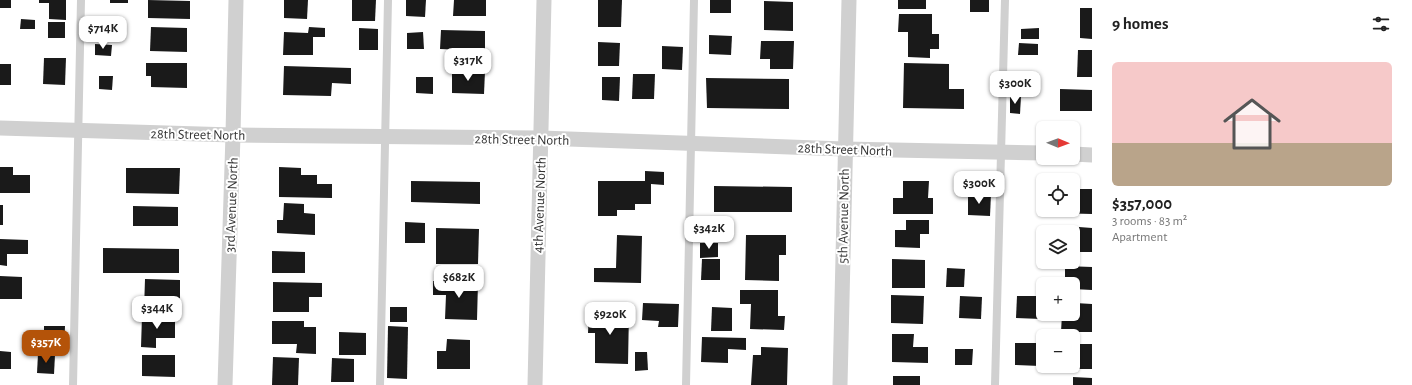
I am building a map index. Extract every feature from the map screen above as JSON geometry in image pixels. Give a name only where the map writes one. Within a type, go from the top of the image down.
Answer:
[{"type":"street","name":"3rd Avenue North","points":[[225,385],[236,0]]},
{"type":"street","name":"4th Avenue North","points":[[535,385],[544,0]]},
{"type":"street","name":"5th Avenue North","points":[[840,385],[844,149],[849,0]]},
{"type":"street","name":"28th Street North","points":[[0,128],[233,135],[541,138],[844,149],[1036,154]]},
{"type":"street","points":[[1080,154],[1092,155]]},
{"type":"lane","points":[[73,385],[81,0]]},
{"type":"lane","points":[[380,385],[388,0]]},
{"type":"lane","points":[[686,385],[694,0]]},
{"type":"lane","points":[[995,385],[1005,0]]},
{"type":"building","points":[[0,0],[11,0],[11,8],[0,8]]},
{"type":"building","points":[[39,0],[66,0],[66,20],[49,19],[49,3],[39,3]]},
{"type":"building","points":[[110,0],[128,0],[128,3],[110,3]]},
{"type":"building","points":[[148,0],[190,1],[190,19],[148,18]]},
{"type":"building","points":[[284,0],[308,0],[307,19],[284,18]]},
{"type":"building","points":[[352,0],[376,0],[375,21],[352,21]]},
{"type":"building","points":[[406,0],[426,0],[425,17],[406,16]]},
{"type":"building","points":[[454,0],[486,0],[486,16],[453,16]]},
{"type":"building","points":[[598,0],[622,0],[621,27],[598,27]]},
{"type":"building","points":[[710,0],[731,0],[731,13],[710,13]]},
{"type":"building","points":[[898,0],[926,0],[926,9],[898,9]]},
{"type":"building","points":[[970,0],[989,0],[989,12],[970,12]]},
{"type":"building","points":[[764,1],[793,2],[793,31],[764,30]]},
{"type":"building","points":[[1080,8],[1092,8],[1092,39],[1080,38]]},
{"type":"building","points":[[899,14],[932,14],[932,34],[939,34],[939,49],[930,49],[930,58],[908,57],[908,32],[898,32]]},
{"type":"building","points":[[21,19],[35,20],[35,29],[20,29]]},
{"type":"building","points":[[48,22],[65,22],[65,38],[48,38]]},
{"type":"building","points":[[93,23],[113,23],[112,42],[92,42]]},
{"type":"building","points":[[151,27],[187,28],[187,52],[150,51]]},
{"type":"building","points":[[309,27],[325,28],[325,37],[313,37],[313,55],[283,55],[284,32],[308,33]]},
{"type":"building","points":[[359,28],[378,29],[378,50],[359,50]]},
{"type":"building","points":[[1039,28],[1039,39],[1021,39],[1021,29]]},
{"type":"building","points":[[441,30],[485,31],[485,61],[465,61],[465,50],[440,49]]},
{"type":"building","points":[[423,32],[424,49],[407,49],[407,33]]},
{"type":"building","points":[[709,35],[732,36],[731,55],[709,54]]},
{"type":"building","points":[[761,41],[794,41],[793,69],[770,69],[770,59],[760,59]]},
{"type":"building","points":[[598,42],[620,43],[619,66],[598,66]]},
{"type":"building","points":[[1019,43],[1038,44],[1038,55],[1018,55]]},
{"type":"building","points":[[95,44],[112,45],[111,56],[95,55]]},
{"type":"building","points":[[662,46],[683,47],[682,70],[662,69]]},
{"type":"building","points":[[1078,50],[1092,50],[1092,77],[1077,77]]},
{"type":"building","points":[[44,58],[66,58],[65,85],[43,84]]},
{"type":"building","points":[[146,63],[187,63],[187,88],[151,87],[151,76],[146,76]]},
{"type":"building","points":[[904,63],[949,64],[949,89],[964,89],[964,109],[903,108]]},
{"type":"building","points":[[0,64],[11,64],[11,85],[0,85]]},
{"type":"building","points":[[284,66],[351,68],[351,84],[332,83],[331,96],[283,95]]},
{"type":"building","points":[[452,70],[485,71],[484,94],[452,93]]},
{"type":"building","points":[[633,74],[655,74],[654,99],[632,99]]},
{"type":"building","points":[[99,76],[113,76],[112,90],[99,89]]},
{"type":"building","points":[[416,77],[433,77],[433,94],[416,93]]},
{"type":"building","points":[[602,77],[620,77],[619,101],[602,100]]},
{"type":"building","points":[[706,78],[789,79],[789,109],[707,108]]},
{"type":"building","points":[[1060,89],[1092,90],[1092,111],[1060,111]]},
{"type":"building","points":[[1010,96],[1021,96],[1020,114],[1010,113]]},
{"type":"building","points":[[0,167],[13,167],[13,175],[30,175],[30,193],[0,193]]},
{"type":"building","points":[[279,167],[301,168],[301,175],[317,175],[317,184],[332,184],[332,198],[279,197]]},
{"type":"building","points":[[126,168],[180,168],[179,194],[126,193]]},
{"type":"building","points":[[645,171],[664,172],[664,185],[651,184],[651,204],[635,204],[635,210],[617,210],[617,216],[598,216],[598,181],[645,181]]},
{"type":"building","points":[[411,181],[480,182],[480,204],[411,202]]},
{"type":"building","points":[[903,181],[929,181],[928,198],[933,198],[933,214],[893,214],[893,198],[903,198]]},
{"type":"building","points":[[714,186],[792,187],[792,212],[714,212]]},
{"type":"building","points":[[1080,189],[1092,189],[1092,214],[1080,214]]},
{"type":"building","points":[[968,194],[991,194],[990,216],[968,215]]},
{"type":"building","points":[[284,203],[304,204],[304,213],[315,214],[315,235],[277,233],[277,220],[283,220]]},
{"type":"building","points":[[0,205],[3,205],[3,225],[0,225]]},
{"type":"building","points":[[133,206],[178,207],[178,226],[133,226]]},
{"type":"building","points":[[906,220],[929,220],[929,234],[920,234],[920,248],[895,247],[895,230],[906,230]]},
{"type":"building","points":[[405,222],[425,223],[425,243],[405,243]]},
{"type":"building","points":[[1080,227],[1092,228],[1092,252],[1080,252]]},
{"type":"building","points":[[436,228],[479,229],[478,264],[436,264]]},
{"type":"building","points":[[617,235],[642,236],[641,283],[594,282],[594,268],[616,268]]},
{"type":"building","points":[[746,235],[786,235],[786,255],[779,255],[779,281],[745,280]]},
{"type":"building","points":[[0,239],[28,240],[28,254],[7,254],[7,266],[0,265]]},
{"type":"building","points":[[700,243],[718,243],[718,257],[700,258]]},
{"type":"building","points":[[103,248],[179,249],[179,273],[103,273]]},
{"type":"building","points":[[272,251],[305,252],[305,273],[272,273]]},
{"type":"building","points":[[702,259],[720,259],[720,280],[701,280]]},
{"type":"building","points":[[892,259],[925,260],[925,288],[892,288]]},
{"type":"building","points":[[1080,267],[1092,267],[1092,290],[1080,289],[1080,277],[1065,277],[1065,269],[1080,269]]},
{"type":"building","points":[[947,268],[965,269],[964,287],[946,287]]},
{"type":"building","points":[[0,276],[22,277],[22,299],[0,299]]},
{"type":"building","points":[[145,279],[180,280],[180,301],[162,301],[162,310],[144,310]]},
{"type":"building","points":[[433,281],[478,282],[477,320],[445,319],[446,295],[433,295]]},
{"type":"building","points":[[273,282],[322,283],[322,297],[309,297],[309,312],[273,312]]},
{"type":"building","points":[[740,290],[778,290],[778,316],[785,316],[784,330],[750,329],[751,304],[740,304]]},
{"type":"building","points":[[891,295],[924,296],[923,324],[891,323]]},
{"type":"building","points":[[960,296],[982,297],[981,319],[959,318]]},
{"type":"building","points":[[1017,296],[1036,296],[1036,319],[1016,318]]},
{"type":"building","points":[[643,303],[679,304],[678,327],[658,327],[659,321],[642,320]]},
{"type":"building","points":[[1080,303],[1092,304],[1092,332],[1080,332],[1080,329],[1061,329],[1062,321],[1080,321]]},
{"type":"building","points":[[390,307],[407,307],[407,322],[390,322]]},
{"type":"building","points":[[712,307],[732,308],[732,331],[711,331]]},
{"type":"building","points":[[589,310],[629,311],[628,364],[595,363],[595,333],[588,333]]},
{"type":"building","points":[[142,316],[175,317],[175,338],[156,338],[156,348],[141,347]]},
{"type":"building","points":[[272,321],[304,321],[304,327],[316,327],[316,354],[296,353],[297,344],[272,344]]},
{"type":"building","points":[[44,326],[65,326],[64,350],[44,349]]},
{"type":"building","points":[[388,326],[408,327],[407,379],[387,378]]},
{"type":"building","points":[[339,332],[366,333],[366,355],[339,355]]},
{"type":"building","points":[[892,334],[914,334],[913,347],[928,347],[928,363],[892,362]]},
{"type":"building","points":[[702,337],[746,338],[746,350],[728,349],[728,363],[701,362]]},
{"type":"building","points":[[447,339],[470,340],[470,369],[437,369],[437,351],[446,351]]},
{"type":"building","points":[[1015,343],[1036,343],[1036,366],[1015,365]]},
{"type":"building","points":[[1080,344],[1092,344],[1092,369],[1080,369]]},
{"type":"building","points":[[761,347],[788,348],[787,385],[751,385],[753,355],[761,355]]},
{"type":"building","points":[[955,349],[973,349],[972,365],[955,365]]},
{"type":"building","points":[[0,351],[11,352],[11,369],[0,369]]},
{"type":"building","points":[[635,352],[647,352],[648,370],[635,371]]},
{"type":"building","points":[[38,354],[55,355],[54,374],[37,373]]},
{"type":"building","points":[[142,355],[175,355],[175,377],[142,376]]},
{"type":"building","points":[[273,357],[299,358],[298,385],[272,385]]},
{"type":"building","points":[[332,358],[354,359],[354,382],[331,382]]},
{"type":"building","points":[[893,376],[920,376],[920,385],[893,385]]},
{"type":"building","points":[[1073,377],[1092,378],[1092,385],[1073,385]]}]
